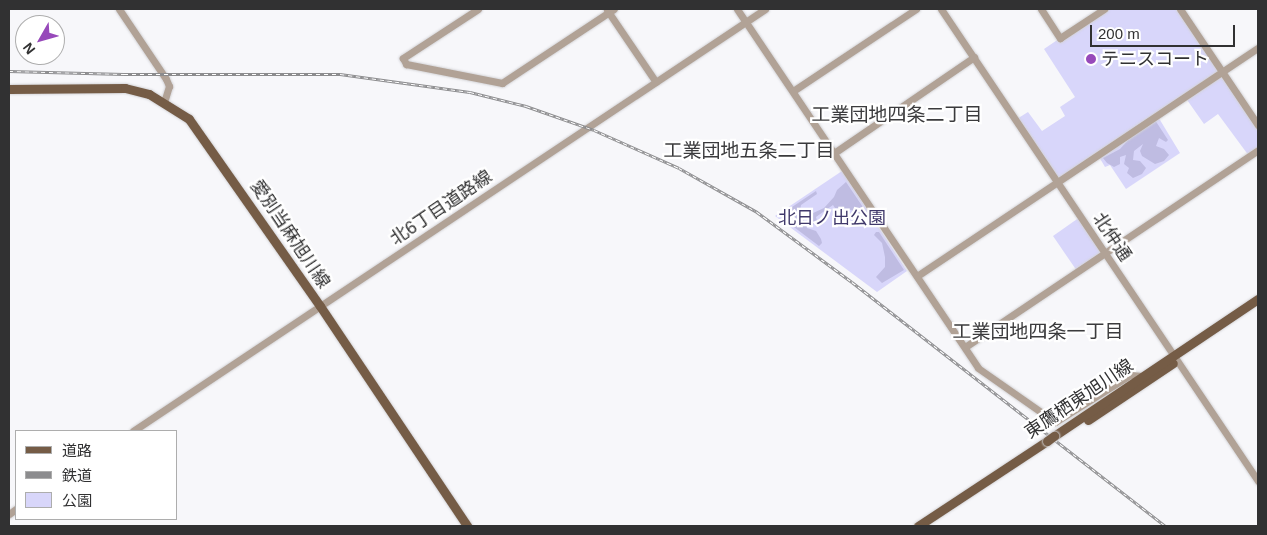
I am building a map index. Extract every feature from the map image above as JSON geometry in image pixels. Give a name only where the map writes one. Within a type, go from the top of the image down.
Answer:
[{"type":"main road","name":"愛別当麻旭川線","points":[[9,89],[125,88],[149,94],[189,119],[208,143],[320,306],[467,526]]},
{"type":"main road","name":"東鷹栖東旭川線","points":[[918,526],[1053,440],[1142,376],[1175,358],[1258,298]]},
{"type":"main road","name":"東鷹栖東旭川線","points":[[928,526],[1175,358],[1258,305]]},
{"type":"street","points":[[119,9],[166,79],[169,86],[164,102]]},
{"type":"street","points":[[478,9],[403,58],[406,64],[502,83],[609,10],[656,82]]},
{"type":"street","points":[[737,9],[978,368],[1055,422],[1130,375],[1142,376]]},
{"type":"street","name":"北6丁目道路線","points":[[134,430],[765,9]]},
{"type":"street","points":[[792,91],[916,9]]},
{"type":"street","name":"北仲通","points":[[941,9],[1258,481]]},
{"type":"street","points":[[1041,9],[1060,38],[1104,9]]},
{"type":"street","points":[[1180,9],[1258,125]]},
{"type":"street","points":[[917,276],[1258,48]]},
{"type":"street","points":[[834,153],[974,58]]},
{"type":"street","points":[[965,347],[1258,150]]},
{"type":"green space","points":[[1103,9],[1180,9],[1258,125],[1258,150],[1249,156],[1218,114],[1204,124],[1185,97],[1157,115],[1180,153],[1126,189],[1110,165],[1105,167],[1098,155],[1057,182],[1015,120],[1028,112],[1042,131],[1065,116],[1060,107],[1075,97],[1044,49]]},
{"type":"green space","name":"北日ノ出公園","points":[[842,171],[907,271],[877,292],[775,216]]},
{"type":"green space","points":[[1080,217],[1105,253],[1077,271],[1053,236]]},
{"type":"shaded area","points":[[1155,120],[1168,140],[1166,142],[1159,138],[1156,146],[1164,149],[1169,155],[1164,161],[1155,164],[1142,156],[1140,151],[1143,144],[1134,151],[1133,160],[1140,161],[1146,168],[1142,174],[1133,178],[1127,173],[1129,168],[1124,164],[1126,155],[1120,157],[1120,164],[1114,167],[1107,163],[1103,158],[1120,149],[1129,139]]},
{"type":"shaded area","points":[[846,182],[871,219],[851,210],[835,208],[833,205],[816,217],[817,221],[813,225],[810,223],[809,218],[811,214],[824,208],[834,197],[837,190]]},
{"type":"shaded area","points":[[816,191],[817,194],[801,205],[800,211],[807,228],[816,231],[821,239],[822,243],[819,246],[782,218],[783,213]]},
{"type":"shaded area","points":[[876,232],[879,232],[904,270],[882,283],[876,277],[885,267],[885,257],[882,243],[874,235]]},
{"type":"railway","points":[[9,71],[124,74],[340,74],[470,92],[526,106],[594,130],[679,168],[757,212],[852,282],[1165,526]]},
{"type":"place","name":"テニスコート","points":[[1091,59]]},
{"type":"district","name":"工業団地四条二丁目","points":[[897,115]]},
{"type":"district","name":"工業団地五条二丁目","points":[[749,151]]},
{"type":"district","name":"工業団地四条一丁目","points":[[1038,332]]}]
